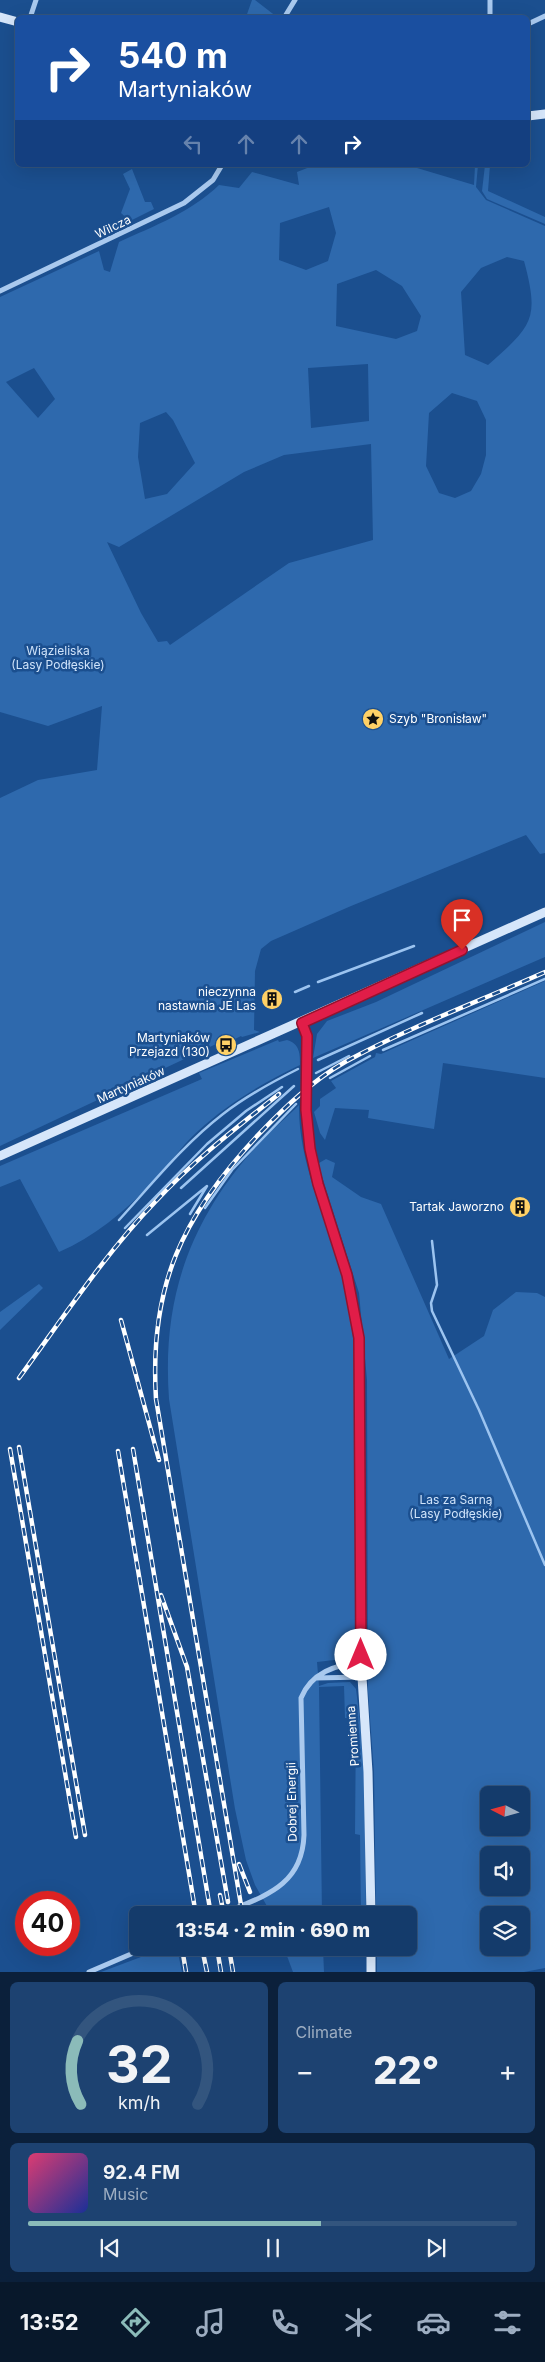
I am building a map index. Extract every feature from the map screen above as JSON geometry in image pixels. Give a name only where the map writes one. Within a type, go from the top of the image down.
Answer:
[{"type":"street","points":[[31,15],[36,0]]},
{"type":"street","points":[[286,15],[295,0]]},
{"type":"street","points":[[490,0],[490,15]]},
{"type":"street","points":[[530,23],[545,16]]},
{"type":"street","points":[[0,17],[15,21]]},
{"type":"street","points":[[530,116],[545,114]]},
{"type":"street","name":"Wilcza","points":[[0,291],[184,203],[214,180],[221,167]]},
{"type":"street","name":"Martyniaków","points":[[0,1156],[302,1023],[545,912]]},
{"type":"street","name":"Promienna","points":[[302,1023],[307,1036],[306,1110],[310,1149],[318,1184],[347,1275],[359,1338],[361,1663],[368,1772],[370,1906]]},
{"type":"street","name":"Dobrej Energii","points":[[240,1906],[276,1890],[290,1878],[298,1864],[304,1847],[300,1706],[303,1692],[316,1678],[327,1670],[361,1663]]},
{"type":"street","points":[[316,1678],[362,1676]]},
{"type":"street","points":[[89,1972],[129,1955]]},
{"type":"street","points":[[371,1956],[371,1972]]},
{"type":"green space","points":[[252,0],[255,0],[274,15],[247,15]]},
{"type":"green space","name":"Wiązieliska (Lasy Podłęskie)","points":[[310,167],[414,167],[474,185],[475,167],[478,167],[476,187],[486,200],[545,226],[545,853],[540,854],[526,835],[351,906],[271,941],[261,949],[255,971],[254,1030],[260,1032],[241,1036],[223,1045],[226,1042],[214,1045],[0,1146],[0,798],[38,780],[97,770],[102,706],[48,726],[0,712],[0,297],[99,251],[104,270],[110,272],[119,242],[184,211],[219,185],[239,188],[252,172],[299,185],[297,172]],"holes":[[[329,207],[336,233],[328,261],[306,270],[279,260],[280,223]],[[507,257],[524,261],[531,297],[531,310],[523,331],[488,365],[465,355],[461,292],[481,268]],[[376,270],[402,286],[421,316],[417,331],[396,339],[336,326],[337,284]],[[368,364],[369,421],[311,428],[308,368]],[[34,368],[55,399],[38,418],[6,382]],[[452,393],[477,401],[486,420],[486,455],[481,474],[471,491],[455,498],[439,493],[426,466],[429,413]],[[166,412],[173,420],[195,463],[167,494],[145,499],[138,457],[140,423]],[[371,444],[373,540],[289,563],[170,645],[167,641],[158,642],[141,613],[107,542],[119,547],[244,472],[284,455]]]},
{"type":"green space","points":[[485,167],[490,167],[488,191],[545,217],[545,224],[487,199],[482,191]]},
{"type":"green space","points":[[132,169],[145,202],[151,202],[154,209],[130,221],[121,213],[130,189],[123,174]]},
{"type":"green space","points":[[545,922],[545,957],[313,1058],[317,1034],[327,1021],[376,1002]]},
{"type":"green space","points":[[545,981],[545,1078],[443,1063],[434,1129],[368,1118],[369,1110],[335,1108],[325,1140],[320,1133],[314,1112],[320,1106],[320,1099],[336,1088],[331,1081],[375,1057],[376,1053],[381,1054]]},
{"type":"green space","points":[[278,1040],[279,1042],[287,1040],[295,1044],[299,1053],[300,1065],[259,1086],[221,1111],[191,1137],[130,1205],[108,1223],[72,1246],[59,1252],[20,1179],[0,1187],[0,1166],[202,1079],[199,1073]]},
{"type":"green space","points":[[299,1105],[303,1147],[342,1278],[354,1345],[358,1632],[354,1632],[351,1648],[344,1657],[317,1662],[319,1686],[328,1683],[350,1682],[356,1689],[365,1763],[366,1906],[361,1906],[360,1835],[355,1834],[356,1719],[345,1718],[344,1686],[319,1687],[322,1906],[267,1906],[255,1885],[246,1860],[235,1809],[169,1399],[168,1363],[170,1329],[175,1297],[184,1266],[196,1235],[211,1206],[230,1178],[258,1144]]},
{"type":"green space","name":"Las za Sarną (Lasy Podłęskie)","points":[[326,1159],[335,1163],[332,1177],[361,1197],[381,1204],[449,1359],[484,1336],[493,1310],[516,1292],[537,1293],[545,1297],[545,1968],[524,1972],[377,1972],[377,1956],[417,1956],[417,1906],[376,1906],[374,1772],[368,1691],[367,1380],[359,1293],[319,1163]]},
{"type":"green space","points":[[39,1284],[43,1288],[0,1330],[0,1312]]},
{"type":"green space","points":[[144,1956],[179,1956],[182,1972],[101,1972]]},
{"type":"green space","points":[[287,1956],[323,1956],[324,1972],[293,1972]]},
{"type":"waterway","points":[[318,982],[414,946]]},
{"type":"waterway","points":[[383,1050],[545,979]]},
{"type":"waterway","points":[[295,992],[309,986]]},
{"type":"waterway","points":[[318,1060],[422,1013]]},
{"type":"waterway","points":[[316,1073],[349,1056]]},
{"type":"waterway","points":[[330,1078],[370,1056]]},
{"type":"waterway","points":[[119,1220],[169,1165],[209,1126],[250,1095],[298,1069]]},
{"type":"waterway","points":[[181,1188],[294,1086]]},
{"type":"waterway","points":[[125,1228],[207,1144],[246,1111],[282,1087]]},
{"type":"waterway","points":[[205,1208],[232,1170],[296,1104]]},
{"type":"waterway","points":[[147,1235],[207,1186],[190,1214]]},
{"type":"waterway","points":[[432,1241],[437,1285],[431,1303],[432,1311],[479,1410],[545,1565]]},
{"type":"railway","points":[[241,1906],[156,1399],[155,1359],[158,1321],[165,1287],[176,1255],[191,1224],[209,1194],[232,1164],[259,1134],[310,1086],[345,1062],[418,1026],[545,972]]},
{"type":"railway","points":[[19,1378],[84,1287],[137,1222],[170,1186],[231,1132],[279,1094]]},
{"type":"railway","points":[[121,1320],[159,1460]]},
{"type":"railway","points":[[19,1447],[85,1835]]},
{"type":"railway","points":[[10,1449],[76,1837]]},
{"type":"railway","points":[[133,1449],[209,1906]]},
{"type":"railway","points":[[118,1451],[194,1906]]},
{"type":"railway","points":[[161,1595],[187,1667],[228,1902]]},
{"type":"railway","points":[[239,1864],[250,1892]]},
{"type":"railway","points":[[220,1895],[222,1906]]},
{"type":"railway","points":[[183,1956],[186,1972]]},
{"type":"railway","points":[[204,1956],[207,1972]]},
{"type":"railway","points":[[218,1956],[221,1972]]},
{"type":"railway","points":[[230,1956],[233,1972]]},
{"type":"place","name":"Szyb \"Bronisław\"","points":[[373,719]]},
{"type":"place","name":"nieczynna nastawnia JE Las","points":[[272,999]]},
{"type":"place","name":"Martyniaków Przejazd (130)","points":[[226,1045]]},
{"type":"place","name":"Tartak Jaworzno","points":[[520,1207]]},
{"type":"route","points":[[361,1655],[361,1371],[359,1338],[347,1275],[318,1184],[310,1149],[305,1090],[307,1036],[302,1023],[462,950]]}]
